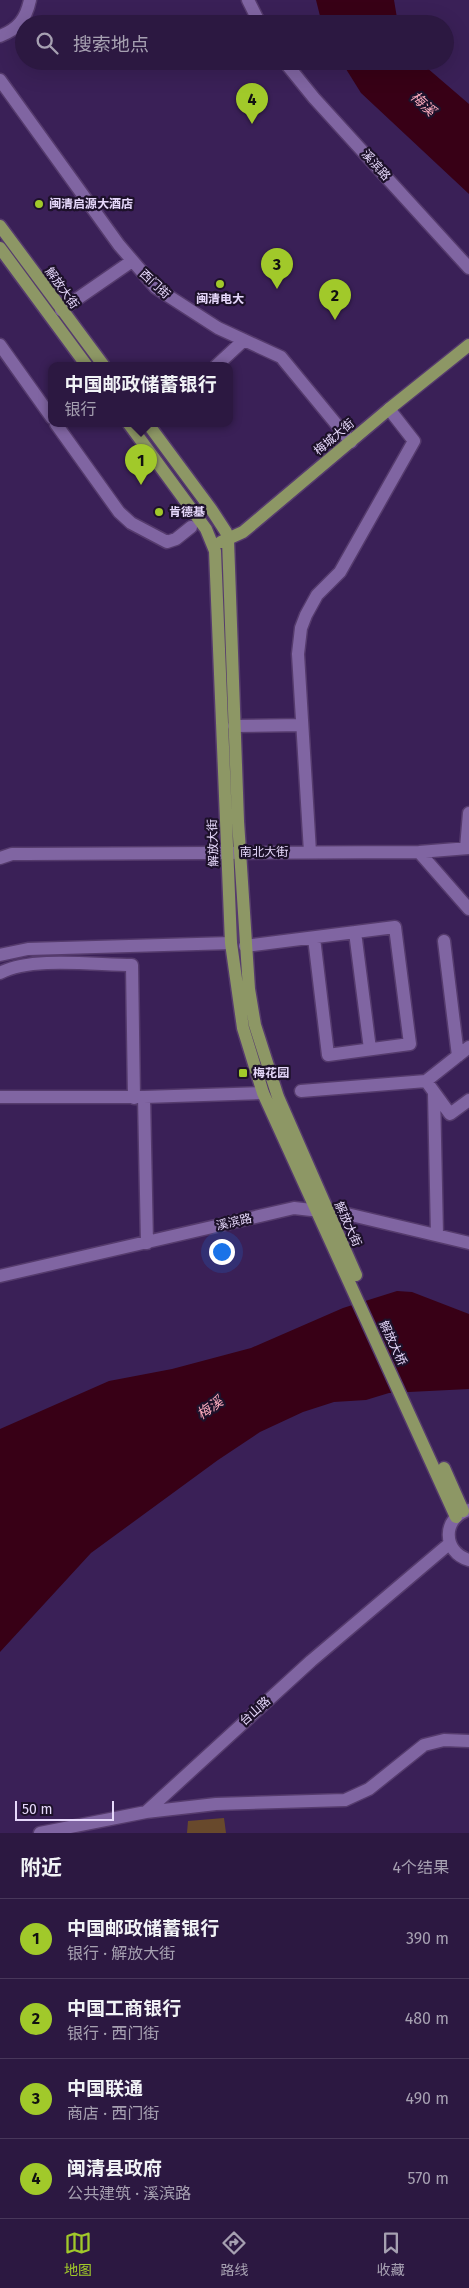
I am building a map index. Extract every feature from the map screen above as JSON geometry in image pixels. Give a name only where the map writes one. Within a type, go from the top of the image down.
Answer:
[{"type":"main road","name":"解放大街","points":[[0,226],[60,310],[101,362]]},
{"type":"main road","points":[[0,248],[84,362]]},
{"type":"main road","name":"梅城大街","points":[[213,542],[228,540],[243,532],[389,409],[469,345]]},
{"type":"main road","name":"解放大街","points":[[131,427],[200,520],[213,542],[216,562],[233,852],[249,989],[255,1025],[265,1058],[322,1210]]},
{"type":"main road","name":"解放大街","points":[[153,427],[211,509],[226,532],[228,540],[234,726],[231,943],[243,1028],[263,1093],[322,1210],[347,1265]]},
{"type":"main road","name":"解放大桥","points":[[347,1265],[463,1513]]},
{"type":"street","points":[[26,15],[30,0]]},
{"type":"street","points":[[248,0],[256,15]]},
{"type":"street","points":[[0,36],[15,29]]},
{"type":"street","name":"溪滨路","points":[[291,70],[314,98],[469,268]]},
{"type":"street","name":"西门街","points":[[0,80],[132,261],[156,288],[167,297],[218,328],[281,357],[351,442]]},
{"type":"street","points":[[60,310],[132,261]]},
{"type":"street","points":[[220,362],[244,340]]},
{"type":"street","points":[[0,345],[48,412]]},
{"type":"street","points":[[310,852],[298,654],[301,628],[317,595],[340,572],[414,441],[389,409]]},
{"type":"street","points":[[58,427],[119,512],[131,523],[167,542],[176,539],[191,527]]},
{"type":"street","points":[[234,726],[302,725]]},
{"type":"street","points":[[468,848],[469,813]]},
{"type":"street","name":"南北大街","points":[[0,858],[25,854],[419,852],[468,848]]},
{"type":"street","points":[[419,852],[469,909]]},
{"type":"street","points":[[245,946],[395,927],[410,1044],[328,1055],[314,938]]},
{"type":"street","points":[[355,932],[370,1049]]},
{"type":"street","points":[[444,941],[458,1056]]},
{"type":"street","points":[[0,955],[28,949],[231,943]]},
{"type":"street","points":[[0,973],[11,968],[32,964],[132,965],[147,1244]]},
{"type":"street","points":[[302,1091],[426,1080],[469,1047]]},
{"type":"street","points":[[426,1080],[450,1114],[469,1100]]},
{"type":"street","points":[[0,1097],[139,1098],[263,1093]]},
{"type":"street","points":[[434,1093],[437,1235]]},
{"type":"street","name":"溪滨路","points":[[0,1276],[147,1244],[294,1208],[322,1210],[469,1243]]},
{"type":"street","points":[[463,1513],[448,1531],[450,1544],[456,1554],[469,1560]]},
{"type":"street","name":"台山路","points":[[146,1812],[310,1661],[450,1544]]},
{"type":"street","points":[[40,1833],[146,1812],[235,1803],[345,1800],[369,1789],[424,1745],[444,1740],[469,1741]]},
{"type":"shaded area","points":[[224,1818],[226,1833],[187,1833],[188,1821]]},
{"type":"water","points":[[316,0],[394,0],[396,15],[320,15]]},
{"type":"water","name":"梅溪","points":[[347,70],[429,70],[469,104],[469,194],[361,93]]},
{"type":"water","name":"梅溪","points":[[397,1291],[412,1292],[469,1314],[469,1389],[389,1393],[366,1400],[334,1402],[303,1412],[260,1432],[218,1460],[91,1553],[0,1652],[0,1429],[109,1381],[172,1369],[251,1348],[343,1308]]},
{"type":"place","name":"闽清县政府","points":[[252,124]]},
{"type":"place","name":"闽清启源大酒店","points":[[39,204]]},
{"type":"place","name":"闽清电大","points":[[220,284]]},
{"type":"place","name":"中国联通","points":[[277,289]]},
{"type":"place","name":"中国工商银行","points":[[335,320]]},
{"type":"place","name":"中国邮政储蓄银行","points":[[141,485]]},
{"type":"place","name":"肯德基","points":[[159,512]]},
{"type":"place","name":"梅花园","points":[[243,1073]]}]
